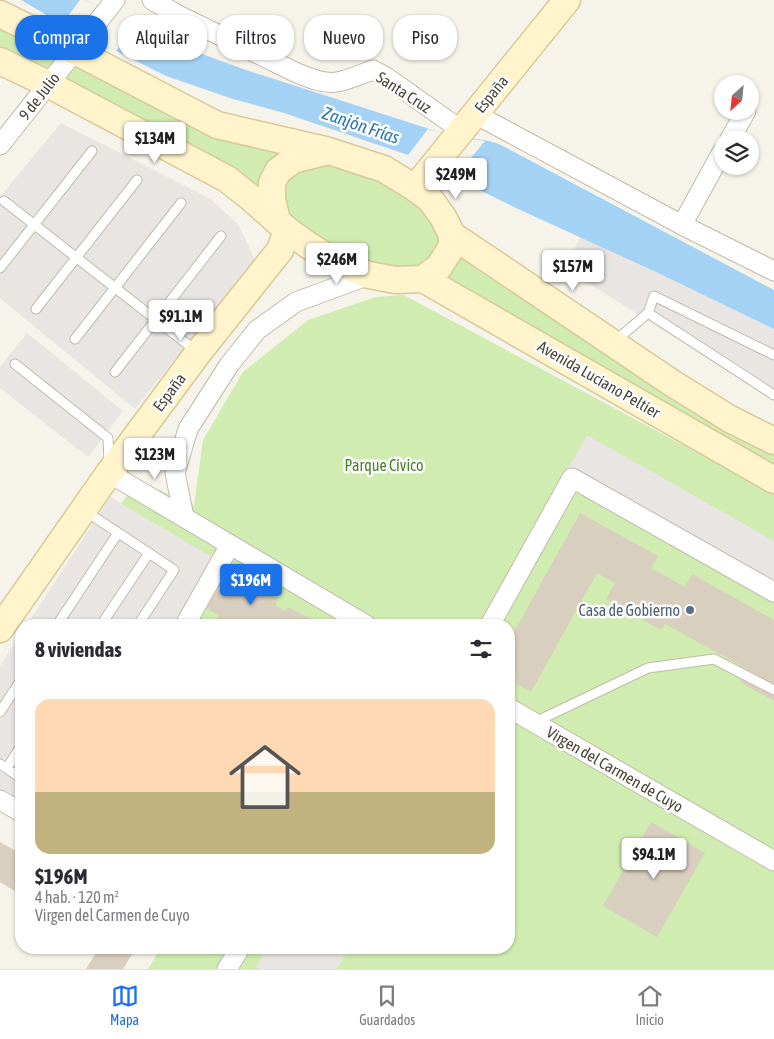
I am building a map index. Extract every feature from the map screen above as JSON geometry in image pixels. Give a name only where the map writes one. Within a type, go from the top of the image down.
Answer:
[{"type":"main road","name":"España","points":[[415,188],[567,0]]},
{"type":"main road","points":[[0,14],[15,20]]},
{"type":"main road","points":[[0,61],[48,84],[227,178],[282,226],[333,261],[369,275],[396,280],[423,279],[439,267],[451,248],[452,235],[443,217],[430,199],[384,169],[328,151],[217,124],[108,60]]},
{"type":"main road","points":[[282,226],[272,199],[272,184],[278,171],[293,160],[328,151]]},
{"type":"main road","name":"España","points":[[0,629],[83,509],[198,352],[280,250],[282,226]]},
{"type":"main road","name":"Avenida Luciano Peltier","points":[[452,235],[730,419],[774,441]]},
{"type":"main road","name":"Avenida Luciano Peltier","points":[[423,279],[774,480]]},
{"type":"street","name":"Santa Cruz","points":[[152,0],[178,15],[313,79],[324,82],[337,82],[373,70],[464,127],[682,225],[774,271]]},
{"type":"street","name":"9 de Julio","points":[[103,15],[111,5]]},
{"type":"street","name":"9 de Julio","points":[[3,134],[68,60]]},
{"type":"street","points":[[682,225],[714,167]]},
{"type":"street","points":[[184,517],[175,473],[188,429],[229,365],[256,330],[296,302],[369,275]]},
{"type":"street","points":[[109,473],[356,619]]},
{"type":"street","points":[[493,619],[572,478],[774,592]]},
{"type":"street","points":[[188,619],[230,545]]},
{"type":"street","name":"Virgen del Carmen de Cuyo","points":[[515,711],[774,861]]},
{"type":"street","points":[[0,800],[15,809]]},
{"type":"street","points":[[227,969],[236,954]]},
{"type":"lane","points":[[0,268],[92,151]]},
{"type":"lane","points":[[36,309],[137,180]]},
{"type":"lane","points":[[4,201],[198,352]]},
{"type":"lane","points":[[75,339],[181,203]]},
{"type":"lane","points":[[115,372],[221,236]]},
{"type":"lane","points":[[613,343],[648,312],[654,296],[774,355]]},
{"type":"lane","points":[[648,312],[774,395]]},
{"type":"lane","points":[[15,364],[108,438],[109,473]]},
{"type":"lane","points":[[83,509],[174,570],[142,619]]},
{"type":"lane","points":[[61,619],[118,533]]},
{"type":"lane","points":[[105,619],[148,553]]},
{"type":"lane","points":[[535,722],[648,668],[714,658],[774,690]]},
{"type":"lane","points":[[0,712],[15,689]]},
{"type":"lane","points":[[15,753],[3,766],[15,774]]},
{"type":"green space","points":[[0,15],[15,23],[15,60],[88,60],[216,126],[382,172],[445,226],[774,447],[774,475],[422,271],[368,268],[0,56]]},
{"type":"green space","name":"Parque Cívico","points":[[404,295],[774,494],[774,969],[148,969],[157,954],[515,954],[515,619],[35,619],[138,481],[194,505],[203,440],[243,372],[308,320],[376,297]]},
{"type":"shaded area","points":[[61,123],[209,198],[238,224],[255,260],[135,409],[0,298],[0,197]]},
{"type":"shaded area","points":[[580,237],[774,329],[774,401],[565,268]]},
{"type":"shaded area","points":[[27,333],[123,411],[88,457],[0,388],[0,367]]},
{"type":"shaded area","points":[[587,435],[774,541],[774,592],[565,474]]},
{"type":"shaded area","points":[[110,497],[217,560],[183,619],[31,619]]},
{"type":"shaded area","points":[[15,642],[15,798],[0,789],[0,666]]},
{"type":"shaded area","points":[[264,954],[346,954],[337,969],[259,969],[256,967]]},
{"type":"water","points":[[21,0],[85,0],[118,15],[118,52],[108,47],[108,15],[47,15]]},
{"type":"water","name":"Zanjón Frías","points":[[207,56],[445,134],[499,144],[774,290],[774,329],[656,272],[518,209],[408,155],[166,76],[134,60],[207,60]]},
{"type":"pier","points":[[80,0],[85,0],[118,15],[118,49],[116,51],[108,47],[108,15],[69,15]]},
{"type":"pier","points":[[428,129],[457,137],[485,141],[454,178],[408,155]]},
{"type":"building","name":"Casa de Gobierno","points":[[580,513],[658,556],[651,568],[685,587],[692,574],[774,620],[774,701],[740,682],[747,669],[665,624],[661,630],[606,599],[615,583],[597,573],[531,692],[515,683],[515,630]]},
{"type":"building","points":[[225,575],[236,579],[238,577],[278,599],[275,605],[285,611],[288,607],[311,619],[219,619],[217,618],[219,615],[206,608]]},
{"type":"building","points":[[651,822],[705,853],[657,937],[603,906]]},
{"type":"building","points":[[0,842],[15,851],[15,891],[0,882]]},
{"type":"building","points":[[95,954],[132,954],[123,969],[86,969]]},
{"type":"place","name":"Casa de Gobierno","points":[[690,610]]}]
